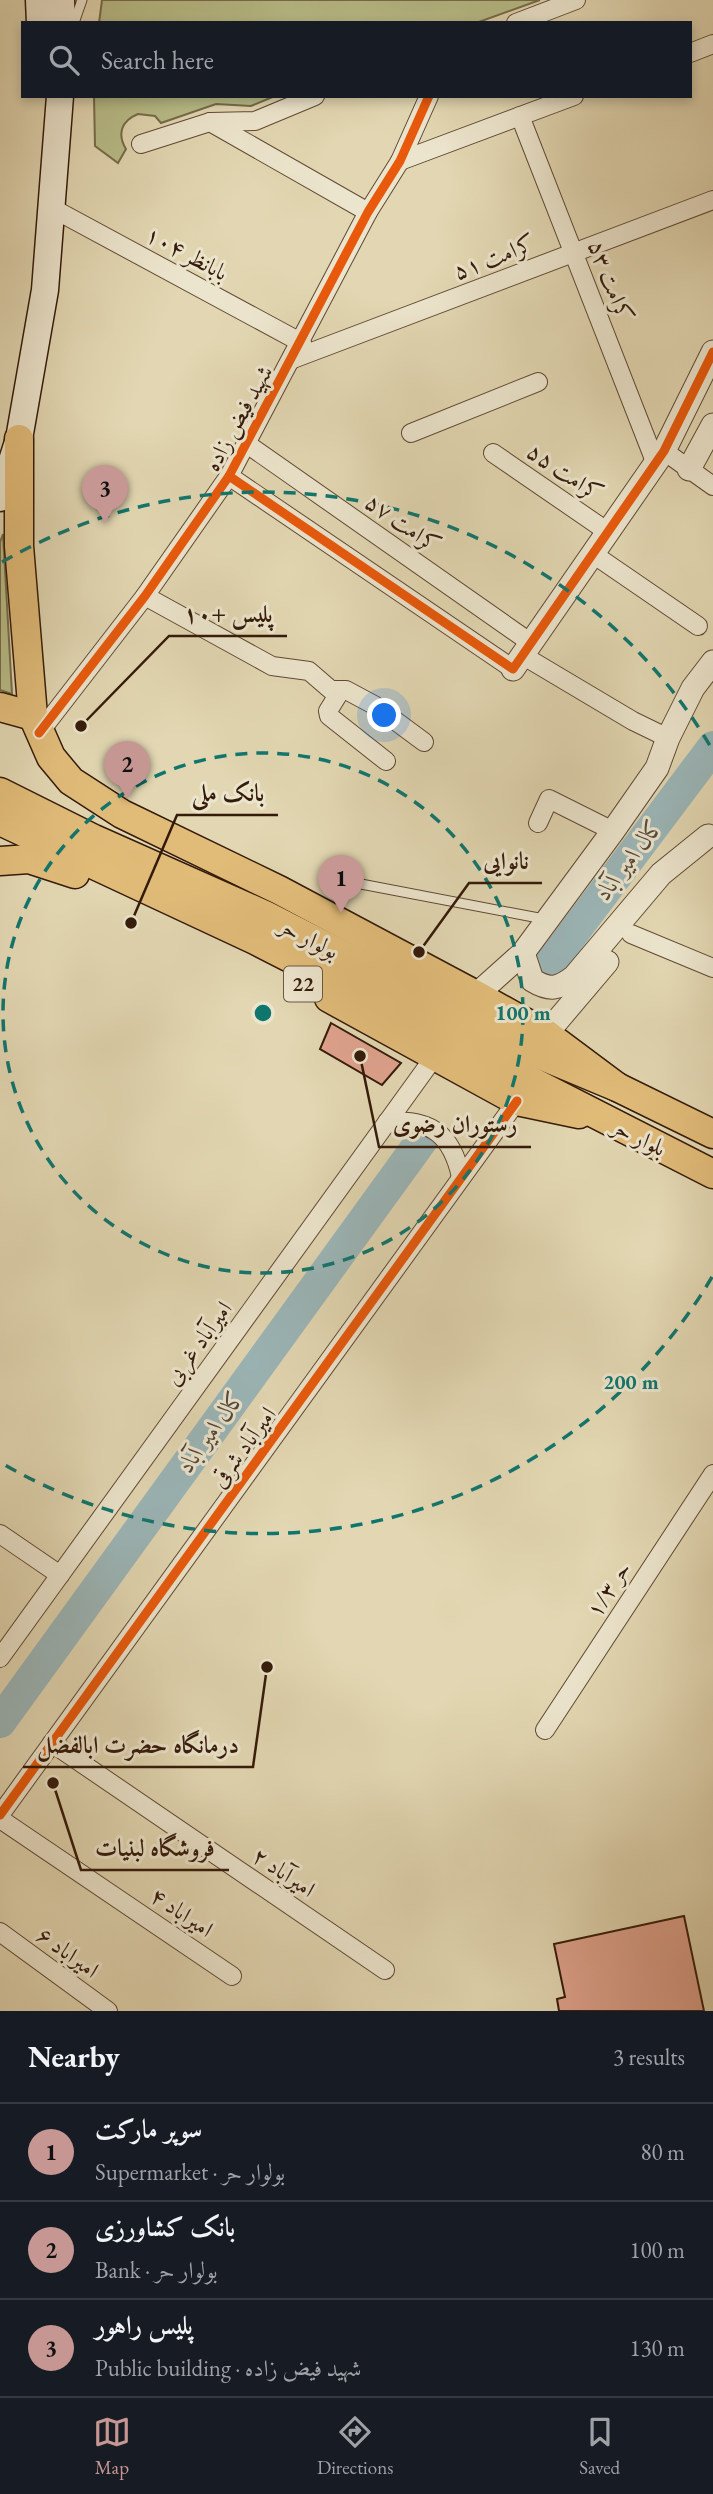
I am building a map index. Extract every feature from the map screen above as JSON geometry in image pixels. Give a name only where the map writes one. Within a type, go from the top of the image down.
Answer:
[{"type":"main road","points":[[39,0],[40,21]]},
{"type":"main road","points":[[61,0],[62,21]]},
{"type":"main road","points":[[44,98],[50,207]]},
{"type":"main road","points":[[0,498],[19,439],[46,290],[60,98]]},
{"type":"main road","points":[[19,439],[19,546],[36,725],[51,757],[71,782],[122,814],[279,890],[546,1034],[617,1087]]},
{"type":"main road","points":[[0,706],[36,725]]},
{"type":"main road","name":"بولوار حر","points":[[0,792],[90,851],[255,940],[550,1088],[603,1120]]},
{"type":"main road","name":"بولوار حر","points":[[0,821],[265,915],[526,1049],[617,1087]]},
{"type":"main road","name":"22","points":[[0,861],[29,859],[94,880],[293,979],[517,1101],[603,1120]]},
{"type":"main road","name":"بلوار حر","points":[[617,1087],[713,1134]]},
{"type":"main road","name":"بلوار حر","points":[[603,1120],[713,1174]]},
{"type":"street","points":[[521,21],[576,0]]},
{"type":"street","points":[[692,52],[713,44]]},
{"type":"street","points":[[141,144],[210,122],[255,121],[310,98]]},
{"type":"street","name":"شهید فیض زاده","points":[[36,725],[145,596],[229,476],[302,343],[368,212],[400,161],[428,98]]},
{"type":"street","points":[[400,161],[570,98]]},
{"type":"street","name":"کرامت ۵۳","points":[[520,117],[660,458]]},
{"type":"street","points":[[210,122],[368,212]]},
{"type":"street","name":"کرامت ۵۱","points":[[293,359],[713,200]]},
{"type":"street","name":"بابانظر ۱۰۴","points":[[50,207],[302,343]]},
{"type":"street","points":[[522,656],[660,458],[713,352]]},
{"type":"street","points":[[411,433],[538,382]]},
{"type":"street","points":[[689,469],[713,425]]},
{"type":"street","name":"کرامت ۵۷","points":[[247,444],[522,656]]},
{"type":"street","name":"کرامت ۵۵","points":[[493,453],[608,532]]},
{"type":"street","points":[[660,458],[689,469],[713,486]]},
{"type":"street","points":[[229,476],[522,656],[633,721],[668,738]]},
{"type":"street","points":[[593,554],[698,626]]},
{"type":"street","points":[[145,596],[272,666],[304,669],[331,690],[341,690],[374,705],[424,743]]},
{"type":"street","points":[[476,995],[523,953],[613,831],[657,768],[668,738],[693,688],[713,662]]},
{"type":"street","points":[[341,690],[328,711],[329,716],[386,761]]},
{"type":"street","points":[[538,823],[549,799],[613,831]]},
{"type":"street","points":[[523,953],[533,980],[545,988],[559,988],[574,976],[661,874],[710,833]]},
{"type":"street","points":[[546,1034],[631,934],[710,833]]},
{"type":"street","points":[[631,934],[713,968]]},
{"type":"street","name":"امیرآباد غربی","points":[[0,1658],[435,1056]]},
{"type":"street","name":"امیرآباد شرقی","points":[[0,1817],[517,1101]]},
{"type":"street","points":[[387,1122],[408,1121],[429,1126],[445,1139],[457,1156],[461,1177]]},
{"type":"street","name":"حر ۱/۳","points":[[545,1730],[713,1474]]},
{"type":"street","points":[[0,1534],[60,1575]]},
{"type":"street","name":"امیرآباد ۲","points":[[52,1743],[385,1970]]},
{"type":"street","name":"امیراباد ۴","points":[[0,1817],[232,1976]]},
{"type":"street","name":"امیراباد ۶","points":[[0,1932],[108,2011]]},
{"type":"lane","points":[[75,21],[82,0]]},
{"type":"lane","points":[[340,880],[549,920]]},
{"type":"green space","points":[[102,0],[540,0],[482,21],[99,21]]},
{"type":"green space","points":[[94,98],[270,98],[251,106],[216,104],[161,123],[155,116],[138,114],[122,128],[126,149],[118,163],[95,146]]},
{"type":"green space","points":[[3,534],[12,694],[0,690],[0,542]]},
{"type":"building","points":[[331,1023],[401,1063],[382,1085],[320,1049]]},
{"type":"building","points":[[684,1916],[704,2011],[559,2011],[557,1999],[565,1997],[554,1944]]},
{"type":"waterway","name":"کال امیر آباد","points":[[544,972],[713,747]]},
{"type":"waterway","name":"کال امیر آباد","points":[[0,1722],[422,1140]]},
{"type":"cycle path","points":[[39,733],[145,596],[229,476],[368,212],[400,161],[428,98]]},
{"type":"cycle path","points":[[229,476],[513,669],[664,451],[713,352]]},
{"type":"cycle path","points":[[0,1815],[517,1101]]},
{"type":"place","name":"پلیس راهور","points":[[105,523]]},
{"type":"place","name":"پلیس +۱۰","points":[[81,726]]},
{"type":"place","name":"بانک کشاورزی","points":[[127,799]]},
{"type":"place","name":"سوپر مارکت","points":[[341,913]]},
{"type":"place","name":"بانک ملی","points":[[131,923]]},
{"type":"place","name":"نانوایی","points":[[419,952]]},
{"type":"place","name":"رستوران رضوی","points":[[360,1056]]},
{"type":"place","name":"درمانگاه حضرت ابالفضل","points":[[267,1667]]},
{"type":"place","name":"فروشگاه لبنیات","points":[[53,1783]]}]
